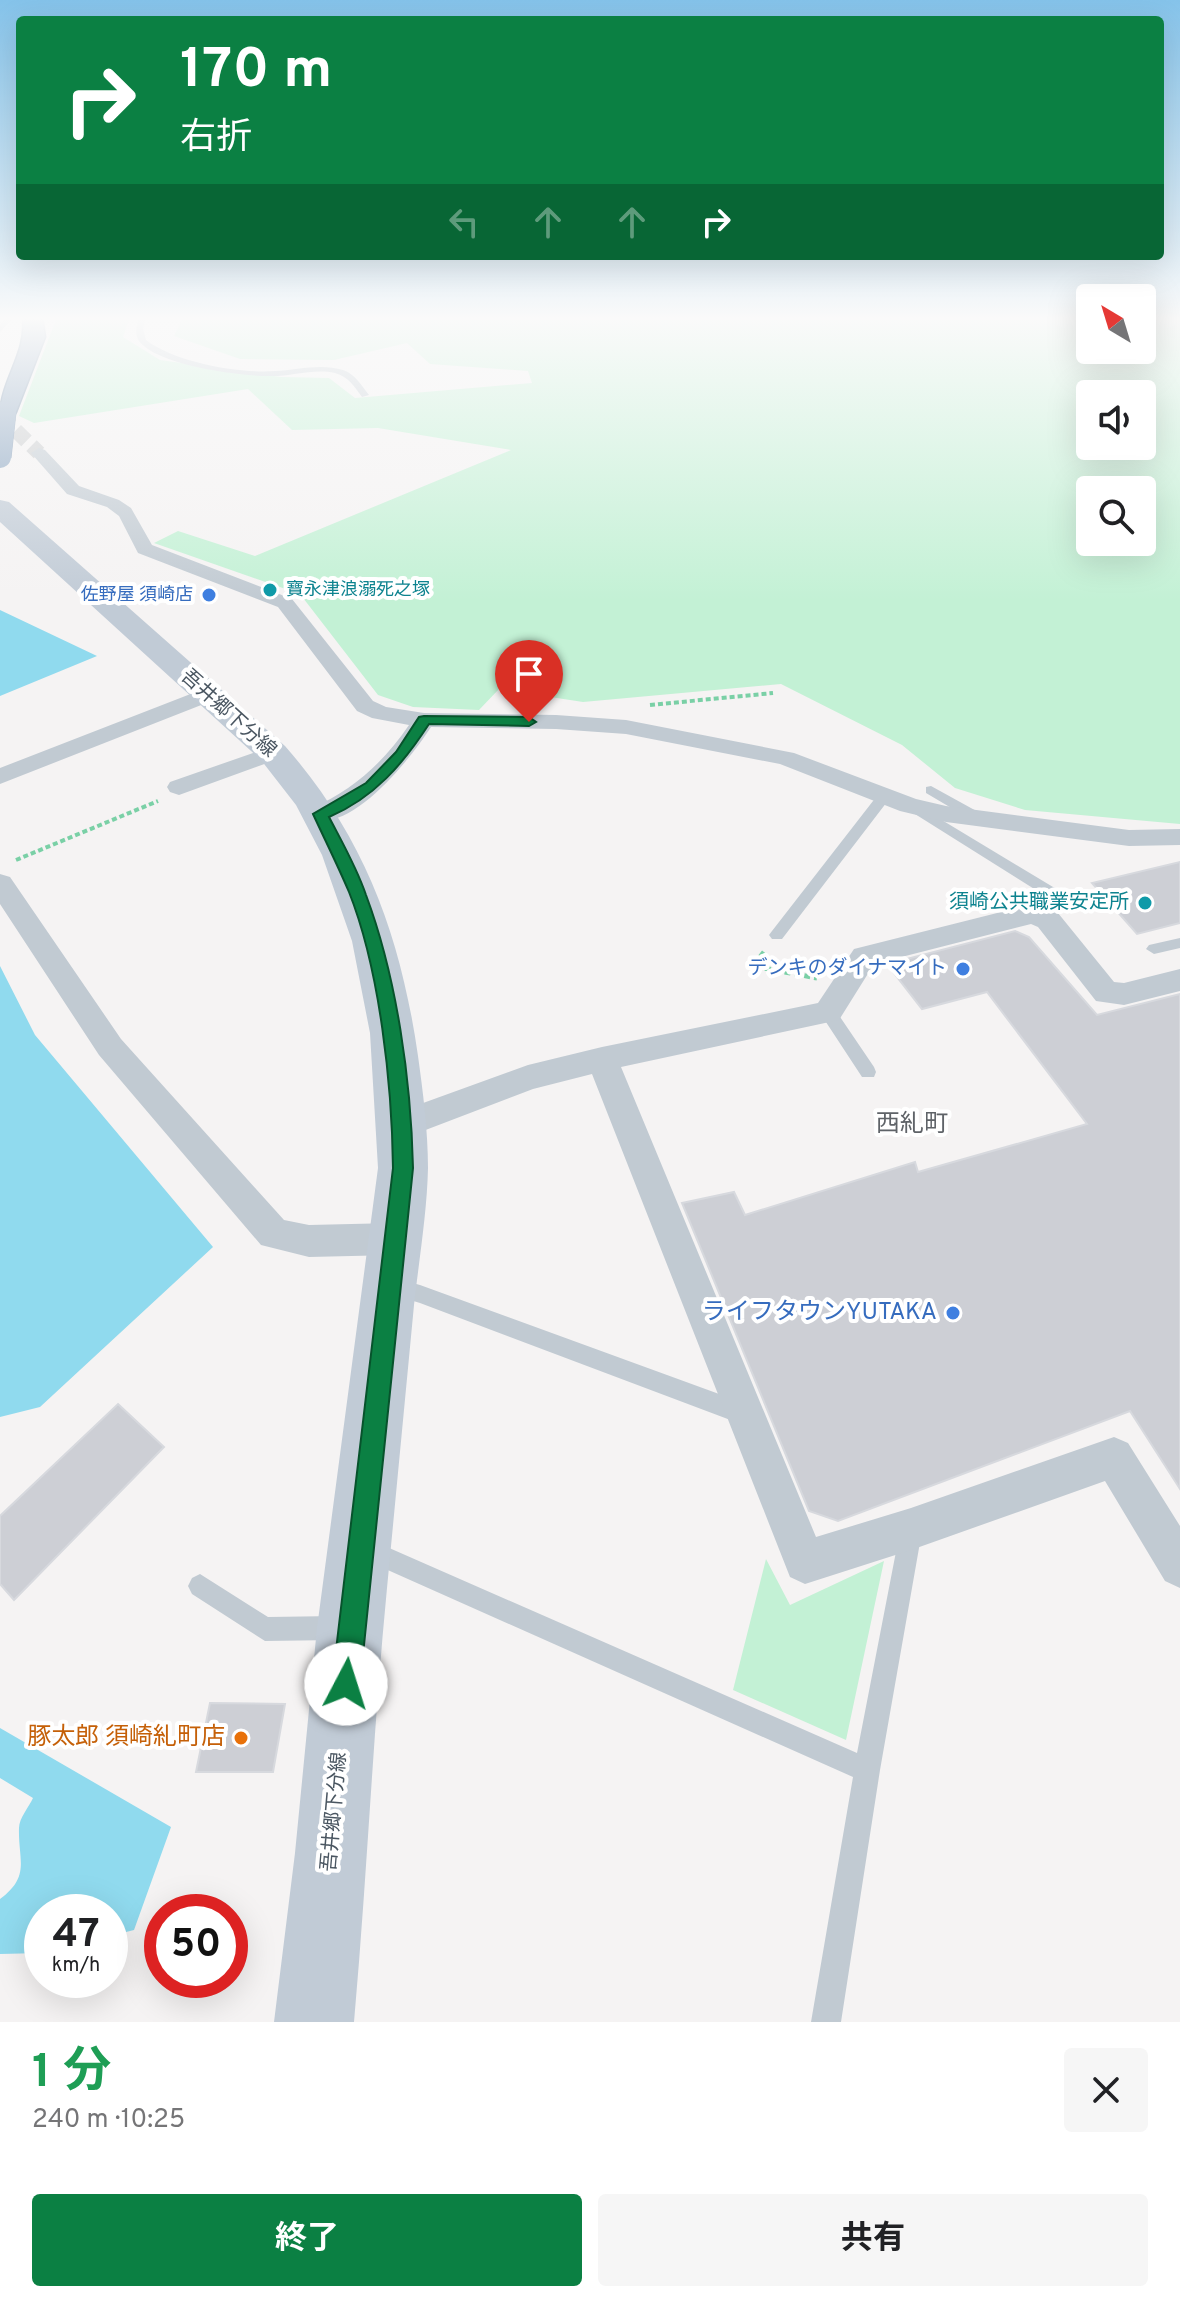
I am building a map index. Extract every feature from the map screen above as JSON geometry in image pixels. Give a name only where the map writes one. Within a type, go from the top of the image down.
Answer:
[{"type":"highway","points":[[0,457],[5,411]]},
{"type":"main road","name":"吾井郷下分線","points":[[0,508],[273,753],[321,814],[358,893],[384,990],[402,1125],[403,1168],[362,1547],[350,1628],[314,2022]]},
{"type":"street","points":[[39,453],[74,490],[115,504],[125,512],[137,541],[145,549],[285,603],[365,706],[380,713],[424,720],[556,722],[626,727],[788,754],[909,805],[946,814],[1129,838],[1180,837]]},
{"type":"street","points":[[0,777],[206,695]]},
{"type":"street","points":[[321,814],[341,806],[371,786],[402,755],[424,720]]},
{"type":"street","points":[[179,787],[273,753]]},
{"type":"street","points":[[6,872],[110,1047],[274,1234],[392,1263]]},
{"type":"street","points":[[402,1125],[528,1078],[602,1059],[828,1012],[849,985],[864,956],[1033,914],[1048,920],[1106,993],[1124,994],[1180,980]]},
{"type":"street","points":[[602,1059],[805,1562],[911,1529],[1114,1457],[1180,1566]]},
{"type":"lane","points":[[931,790],[975,816]]},
{"type":"lane","points":[[777,935],[885,795]]},
{"type":"lane","points":[[909,805],[1053,894],[1057,902],[1053,907],[1033,914]]},
{"type":"lane","points":[[1154,949],[1180,943]]},
{"type":"lane","points":[[828,1012],[868,1072]]},
{"type":"lane","points":[[392,1263],[420,1294],[746,1415]]},
{"type":"lane","points":[[826,2022],[867,1770],[911,1529]]},
{"type":"lane","points":[[362,1547],[867,1770]]},
{"type":"lane","points":[[200,1586],[265,1629],[350,1628]]},
{"type":"path","points":[[649,705],[773,693]]},
{"type":"path","points":[[6,872],[140,809],[179,787]]},
{"type":"path","points":[[777,935],[753,966],[849,985]]},
{"type":"green space","points":[[21,411],[107,411],[34,423],[19,416]]},
{"type":"green space","points":[[272,411],[1076,411],[1076,460],[1156,460],[1156,411],[1180,411],[1180,824],[1025,810],[955,788],[902,745],[781,684],[583,702],[499,689],[479,710],[413,707],[378,695],[300,594],[154,543],[178,531],[255,556],[511,450],[378,428],[292,430]]},
{"type":"green space","points":[[766,1559],[790,1605],[884,1561],[846,1740],[733,1690]]},
{"type":"water","points":[[0,610],[97,656],[0,696]]},
{"type":"water","points":[[0,966],[35,1035],[213,1247],[40,1407],[0,1417]]},
{"type":"water","points":[[0,1728],[171,1827],[147,1894],[144,1894],[134,1930],[128,1932],[128,1894],[24,1894],[24,1953],[0,1954],[0,1899],[10,1891],[19,1875],[19,1824],[33,1798],[0,1778]]},
{"type":"building","name":"須崎公共職業安定所","points":[[1180,862],[1180,923],[1137,934],[1092,883]]},
{"type":"building","name":"ライフタウンYUTAKA","points":[[1015,931],[1029,937],[1097,1015],[1180,994],[1180,1489],[1130,1411],[838,1521],[809,1511],[682,1203],[734,1192],[745,1215],[915,1162],[918,1172],[1087,1124],[987,992],[922,1009],[887,964]]},
{"type":"building","points":[[118,1404],[164,1447],[14,1600],[0,1584],[0,1516]]},
{"type":"building","name":"豚太郎 須崎糺町店","points":[[210,1703],[285,1704],[273,1772],[196,1772]]},
{"type":"tunnel","points":[[0,415],[39,453]]},
{"type":"place","name":"寶永津浪溺死之塚","points":[[270,590]]},
{"type":"place","name":"佐野屋 須崎店","points":[[209,595]]},
{"type":"place","name":"須崎公共職業安定所","points":[[1145,903]]},
{"type":"place","name":"デンキのダイナマイト","points":[[963,969]]},
{"type":"place","name":"ライフタウンYUTAKA","points":[[953,1313]]},
{"type":"place","name":"豚太郎 須崎糺町店","points":[[241,1738]]},
{"type":"district","name":"西糺町","points":[[912,1125]]},
{"type":"route","points":[[346,1684],[403,1168],[402,1125],[384,990],[371,937],[358,893],[321,814],[341,806],[371,786],[402,755],[424,720],[529,722]]}]
